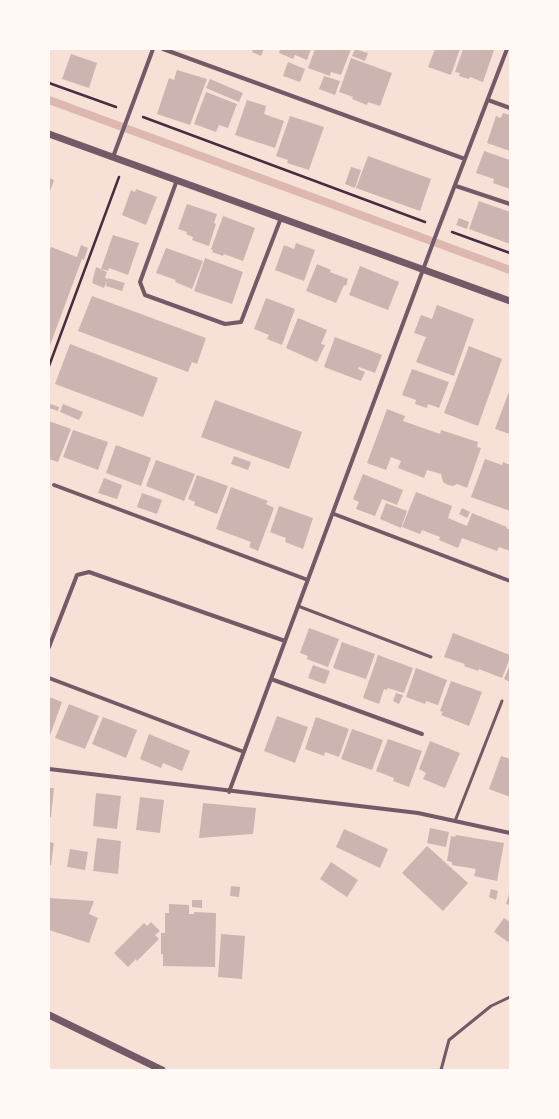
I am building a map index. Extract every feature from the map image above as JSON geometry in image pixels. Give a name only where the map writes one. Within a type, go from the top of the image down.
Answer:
[{"type":"street","points":[[113,157],[152,49]]},
{"type":"street","points":[[163,49],[465,159]]},
{"type":"street","points":[[229,792],[334,514],[437,232],[456,186],[507,49]]},
{"type":"street","points":[[488,100],[510,108]]},
{"type":"street","points":[[49,134],[424,268],[510,301]]},
{"type":"street","points":[[177,180],[140,282],[146,295],[226,324],[241,322],[281,218]]},
{"type":"street","points":[[456,186],[510,204]]},
{"type":"street","points":[[54,485],[308,580]]},
{"type":"street","points":[[334,514],[510,581]]},
{"type":"street","points":[[49,647],[77,575],[89,572],[285,641]]},
{"type":"street","points":[[49,678],[244,752]]},
{"type":"street","points":[[271,679],[422,734]]},
{"type":"street","points":[[49,769],[229,792],[418,813],[510,833]]},
{"type":"street","points":[[49,1015],[162,1070]]},
{"type":"lane","points":[[298,606],[431,656]]},
{"type":"lane","points":[[455,822],[502,701]]},
{"type":"lane","points":[[441,1070],[449,1040],[491,1006],[510,997]]},
{"type":"path","points":[[49,83],[129,115],[510,253]]},
{"type":"path","points":[[49,366],[125,162]]},
{"type":"building","points":[[253,49],[264,49],[261,56],[252,52]]},
{"type":"building","points":[[280,49],[311,49],[307,60],[295,55],[293,59],[279,53]]},
{"type":"building","points":[[315,49],[351,49],[341,75],[331,72],[330,76],[308,68]]},
{"type":"building","points":[[355,49],[368,53],[365,61],[352,56]]},
{"type":"building","points":[[435,49],[460,49],[451,75],[428,67]]},
{"type":"building","points":[[463,49],[494,50],[483,82],[470,77],[469,79],[459,76],[460,73],[455,72]]},
{"type":"building","points":[[71,54],[97,63],[89,88],[62,79]]},
{"type":"building","points":[[351,58],[392,73],[380,106],[368,102],[367,105],[352,99],[353,97],[339,92]]},
{"type":"building","points":[[288,62],[305,69],[300,82],[283,76]]},
{"type":"building","points":[[177,70],[207,79],[190,125],[157,114],[169,78],[174,80]]},
{"type":"building","points":[[324,76],[340,81],[335,95],[319,89]]},
{"type":"building","points":[[210,79],[243,93],[239,102],[206,88]]},
{"type":"building","points":[[206,92],[237,104],[228,128],[219,125],[216,132],[194,124]]},
{"type":"building","points":[[247,100],[266,106],[264,114],[284,121],[275,148],[235,135]]},
{"type":"building","points":[[503,113],[510,115],[510,151],[487,143],[496,116],[501,118]]},
{"type":"building","points":[[290,116],[324,127],[309,170],[287,163],[288,160],[276,156]]},
{"type":"building","points":[[484,151],[510,160],[510,189],[493,183],[494,179],[476,173]]},
{"type":"building","points":[[368,156],[431,179],[420,211],[356,188]]},
{"type":"building","points":[[351,167],[361,170],[355,188],[345,184]]},
{"type":"building","points":[[49,178],[54,180],[49,194]]},
{"type":"building","points":[[136,189],[157,197],[146,225],[122,215],[131,190],[135,192]]},
{"type":"building","points":[[479,201],[510,212],[510,244],[469,229]]},
{"type":"building","points":[[187,204],[217,214],[214,223],[216,224],[209,246],[192,240],[193,237],[186,234],[187,232],[178,229]]},
{"type":"building","points":[[223,216],[255,228],[243,261],[224,254],[223,256],[212,252],[213,250],[211,249]]},
{"type":"building","points":[[459,218],[469,222],[467,229],[456,225]]},
{"type":"building","points":[[113,235],[139,243],[128,275],[109,268],[108,271],[101,269]]},
{"type":"building","points":[[296,243],[315,250],[304,281],[275,270],[284,245],[294,249]]},
{"type":"building","points":[[81,245],[88,248],[84,260],[82,259],[49,348],[49,253],[51,247],[77,257]]},
{"type":"building","points":[[166,248],[203,261],[192,289],[175,282],[176,280],[156,273]]},
{"type":"building","points":[[205,258],[243,272],[232,304],[194,291]]},
{"type":"building","points":[[317,264],[331,270],[330,272],[348,279],[346,286],[344,285],[336,303],[306,291]]},
{"type":"building","points":[[360,266],[399,282],[388,310],[349,295]]},
{"type":"building","points":[[96,267],[107,272],[105,278],[108,279],[104,288],[92,283]]},
{"type":"building","points":[[108,278],[125,283],[122,291],[106,286]]},
{"type":"building","points":[[92,296],[206,338],[197,364],[192,362],[188,372],[78,331]]},
{"type":"building","points":[[266,298],[295,309],[282,345],[267,339],[269,335],[254,329]]},
{"type":"building","points":[[437,305],[474,319],[454,376],[416,362],[426,337],[414,333],[421,315],[432,319]]},
{"type":"building","points":[[298,318],[327,330],[321,344],[325,345],[317,362],[286,348]]},
{"type":"building","points":[[335,337],[382,355],[375,373],[359,367],[358,369],[365,372],[361,381],[324,367]]},
{"type":"building","points":[[70,344],[158,378],[143,417],[55,384]]},
{"type":"building","points":[[469,346],[502,359],[478,426],[444,413]]},
{"type":"building","points":[[412,369],[449,382],[439,408],[428,404],[427,408],[415,404],[416,400],[402,395]]},
{"type":"building","points":[[510,389],[510,434],[495,429]]},
{"type":"building","points":[[215,400],[302,432],[289,469],[201,437]]},
{"type":"building","points":[[51,404],[59,407],[58,411],[49,408]]},
{"type":"building","points":[[63,404],[83,412],[79,420],[60,412]]},
{"type":"building","points":[[387,409],[405,416],[403,421],[440,434],[441,430],[478,442],[477,447],[481,448],[467,488],[457,484],[453,486],[448,485],[443,482],[441,474],[427,470],[424,478],[398,468],[401,461],[391,457],[386,470],[367,463]]},
{"type":"building","points":[[49,421],[71,429],[58,462],[49,459]]},
{"type":"building","points":[[73,430],[108,442],[98,470],[63,457]]},
{"type":"building","points":[[116,445],[151,458],[141,486],[106,473]]},
{"type":"building","points":[[234,456],[251,462],[248,470],[231,464]]},
{"type":"building","points":[[485,459],[502,465],[503,462],[510,465],[510,511],[471,497]]},
{"type":"building","points":[[156,460],[195,474],[184,501],[146,486]]},
{"type":"building","points":[[363,474],[403,490],[397,505],[382,499],[375,516],[356,509],[359,502],[353,499]]},
{"type":"building","points":[[197,475],[228,486],[217,514],[194,505],[195,502],[188,499]]},
{"type":"building","points":[[104,478],[122,485],[117,499],[98,493]]},
{"type":"building","points":[[231,487],[268,501],[266,504],[274,508],[258,551],[249,547],[251,542],[216,529]]},
{"type":"building","points":[[416,492],[452,506],[448,518],[467,526],[472,513],[507,527],[506,528],[510,530],[510,551],[499,547],[497,551],[462,538],[458,548],[439,540],[440,537],[422,530],[420,534],[402,527]]},
{"type":"building","points":[[142,493],[162,500],[157,514],[137,507]]},
{"type":"building","points":[[386,503],[407,511],[401,528],[380,519]]},
{"type":"building","points":[[279,506],[313,518],[303,549],[285,542],[286,538],[270,532]]},
{"type":"building","points":[[462,508],[470,512],[467,518],[459,514]]},
{"type":"building","points":[[309,628],[339,639],[328,667],[307,659],[308,656],[300,653]]},
{"type":"building","points":[[453,633],[510,655],[502,678],[479,669],[478,671],[464,666],[465,664],[444,657]]},
{"type":"building","points":[[342,642],[375,654],[366,679],[333,668]]},
{"type":"building","points":[[378,655],[413,668],[404,693],[388,688],[387,690],[384,689],[379,704],[363,698]]},
{"type":"building","points":[[313,665],[330,671],[325,684],[308,678]]},
{"type":"building","points":[[510,665],[510,682],[504,679]]},
{"type":"building","points":[[416,668],[447,680],[438,705],[426,701],[425,704],[406,697]]},
{"type":"building","points":[[451,681],[482,692],[469,726],[441,715],[443,712],[440,711]]},
{"type":"building","points":[[396,693],[403,695],[399,704],[393,701]]},
{"type":"building","points":[[49,697],[62,702],[49,738]]},
{"type":"building","points":[[69,704],[99,716],[85,749],[55,738]]},
{"type":"building","points":[[277,716],[308,727],[295,763],[264,751]]},
{"type":"building","points":[[103,717],[137,730],[126,758],[92,744]]},
{"type":"building","points":[[316,717],[349,729],[339,757],[325,752],[324,756],[305,749]]},
{"type":"building","points":[[352,729],[383,740],[372,770],[341,759]]},
{"type":"building","points":[[149,734],[190,751],[182,771],[163,763],[161,768],[140,759]]},
{"type":"building","points":[[388,739],[422,751],[409,787],[393,781],[394,778],[376,771]]},
{"type":"building","points":[[430,741],[460,753],[445,788],[423,779],[426,773],[419,769]]},
{"type":"building","points":[[501,756],[510,759],[510,797],[489,789]]},
{"type":"building","points":[[49,788],[54,788],[51,817],[49,817]]},
{"type":"building","points":[[96,793],[121,796],[117,829],[93,826]]},
{"type":"building","points":[[140,797],[164,800],[160,833],[136,830]]},
{"type":"building","points":[[203,803],[256,808],[253,834],[199,838]]},
{"type":"building","points":[[430,828],[449,832],[446,847],[427,843]]},
{"type":"building","points":[[344,829],[388,849],[380,868],[336,847]]},
{"type":"building","points":[[456,835],[504,843],[497,881],[474,876],[476,869],[452,865],[452,862],[447,861],[451,836],[455,837]]},
{"type":"building","points":[[97,838],[121,841],[118,874],[93,871]]},
{"type":"building","points":[[49,842],[54,843],[51,865],[49,865]]},
{"type":"building","points":[[427,846],[468,883],[443,911],[402,873]]},
{"type":"building","points":[[70,849],[88,852],[85,870],[67,867]]},
{"type":"building","points":[[331,862],[358,880],[347,897],[320,879]]},
{"type":"building","points":[[231,886],[240,887],[239,897],[230,896]]},
{"type":"building","points":[[491,889],[498,891],[496,900],[489,897]]},
{"type":"building","points":[[510,891],[510,905],[506,904]]},
{"type":"building","points":[[49,898],[94,901],[89,914],[98,918],[89,943],[49,930]]},
{"type":"building","points":[[192,900],[202,900],[202,908],[192,907]]},
{"type":"building","points":[[169,904],[189,905],[189,914],[194,914],[194,912],[216,913],[215,967],[163,966],[163,954],[161,954],[161,933],[165,933],[165,913],[169,913]]},
{"type":"building","points":[[504,918],[510,922],[510,940],[508,942],[494,932]]},
{"type":"building","points":[[151,922],[160,931],[155,935],[159,939],[137,961],[136,959],[128,967],[114,953],[144,923],[147,926]]},
{"type":"building","points":[[221,934],[245,936],[242,979],[218,977]]},
{"type":"waterway","points":[[49,100],[510,270]]}]
